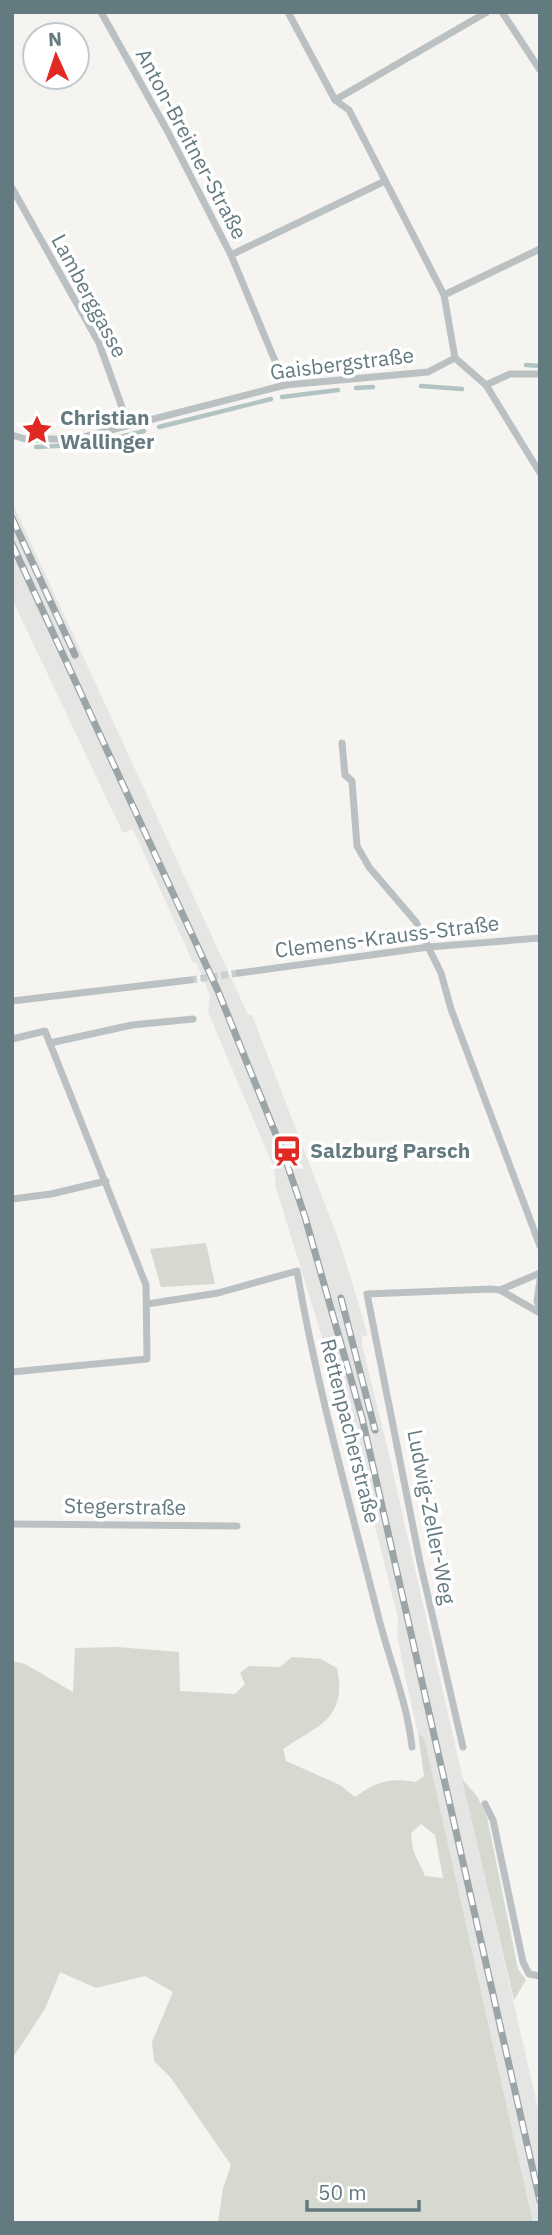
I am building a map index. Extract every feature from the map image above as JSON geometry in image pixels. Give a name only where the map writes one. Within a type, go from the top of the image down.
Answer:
[{"type":"street","name":"Anton-Breitner-Straße","points":[[101,12],[168,132],[231,255],[285,386]]},
{"type":"street","points":[[288,12],[335,100],[349,110],[444,295],[455,358],[486,386],[540,473]]},
{"type":"street","points":[[335,100],[487,12]]},
{"type":"street","points":[[502,12],[540,70]]},
{"type":"street","name":"Anton-Breitner-Straße","points":[[231,255],[385,181]]},
{"type":"street","name":"Lamberggasse","points":[[12,188],[99,343],[117,387],[128,424]]},
{"type":"street","points":[[444,295],[540,249]]},
{"type":"street","name":"Gaisbergstraße","points":[[12,435],[25,439],[76,439],[285,386],[428,372],[455,358]]},
{"type":"street","points":[[486,386],[510,374],[540,373]]},
{"type":"street","points":[[342,743],[345,775],[352,781],[357,846],[369,867],[408,912],[429,947],[540,1246]]},
{"type":"street","name":"Clemens-Krauss-Straße","points":[[239,973],[429,947],[540,938]]},
{"type":"street","points":[[12,1001],[190,980]]},
{"type":"street","points":[[50,1043],[132,1025],[193,1019]]},
{"type":"street","points":[[12,1039],[45,1031],[146,1285],[147,1304],[147,1359],[12,1372]]},
{"type":"street","points":[[12,1199],[51,1194],[106,1181]]},
{"type":"street","name":"Rettenpacherstraße","points":[[147,1304],[218,1293],[297,1271],[329,1421],[387,1653],[410,1721],[412,1747]]},
{"type":"street","points":[[500,1290],[540,1273]]},
{"type":"street","points":[[540,1280],[537,1301],[540,1311]]},
{"type":"street","points":[[500,1290],[540,1311]]},
{"type":"street","name":"Ludwig-Zeller-Weg","points":[[463,1747],[420,1562],[367,1294],[500,1290]]},
{"type":"street","name":"Stegerstraße","points":[[12,1524],[237,1526]]},
{"type":"street","points":[[485,1804],[493,1820],[523,1962],[529,1974],[540,1976]]},
{"type":"shaded area","points":[[12,502],[248,1015],[252,1015],[341,1246],[368,1335],[362,1337],[362,1345],[540,2118],[540,2223],[533,2223],[424,1737],[418,1734],[406,1681],[397,1634],[398,1619],[331,1348],[325,1347],[276,1188],[274,1168],[208,1012],[210,996],[196,962],[193,963],[133,829],[123,833],[12,599]]},
{"type":"shaded area","points":[[206,1243],[215,1284],[161,1287],[150,1249]]},
{"type":"shaded area","points":[[117,1647],[179,1652],[180,1691],[235,1694],[245,1684],[240,1673],[249,1666],[280,1667],[292,1657],[321,1659],[337,1668],[338,1699],[334,1710],[318,1727],[283,1749],[286,1761],[340,1785],[355,1797],[383,1782],[416,1782],[424,1776],[418,1734],[424,1737],[533,2223],[218,2223],[223,2188],[231,2165],[171,2078],[154,2061],[152,2042],[173,1992],[145,1976],[96,1988],[60,1972],[45,2009],[12,2059],[12,1661],[25,1664],[73,1692],[75,1648]],"holes":[[[421,1824],[435,1835],[443,1878],[425,1876],[413,1850],[411,1833]]]},
{"type":"shaded area","points":[[462,1779],[477,1796],[487,1817],[518,1969],[526,1980],[514,2000]]},
{"type":"waterway","points":[[526,365],[540,366]]},
{"type":"waterway","points":[[421,386],[462,389]]},
{"type":"waterway","points":[[356,388],[373,387]]},
{"type":"waterway","points":[[282,397],[338,390]]},
{"type":"waterway","points":[[159,427],[271,399]]},
{"type":"waterway","points":[[36,447],[93,444],[144,431]]},
{"type":"tunnel","points":[[190,980],[239,973]]},
{"type":"railway","points":[[12,518],[75,655]]},
{"type":"railway","points":[[12,544],[218,991],[283,1152],[305,1217],[362,1418],[540,2201]]},
{"type":"railway","points":[[341,1298],[375,1430]]},
{"type":"place","name":"Christian Wallinger","points":[[37,430]]},
{"type":"place","name":"Salzburg Parsch","points":[[287,1151]]}]
